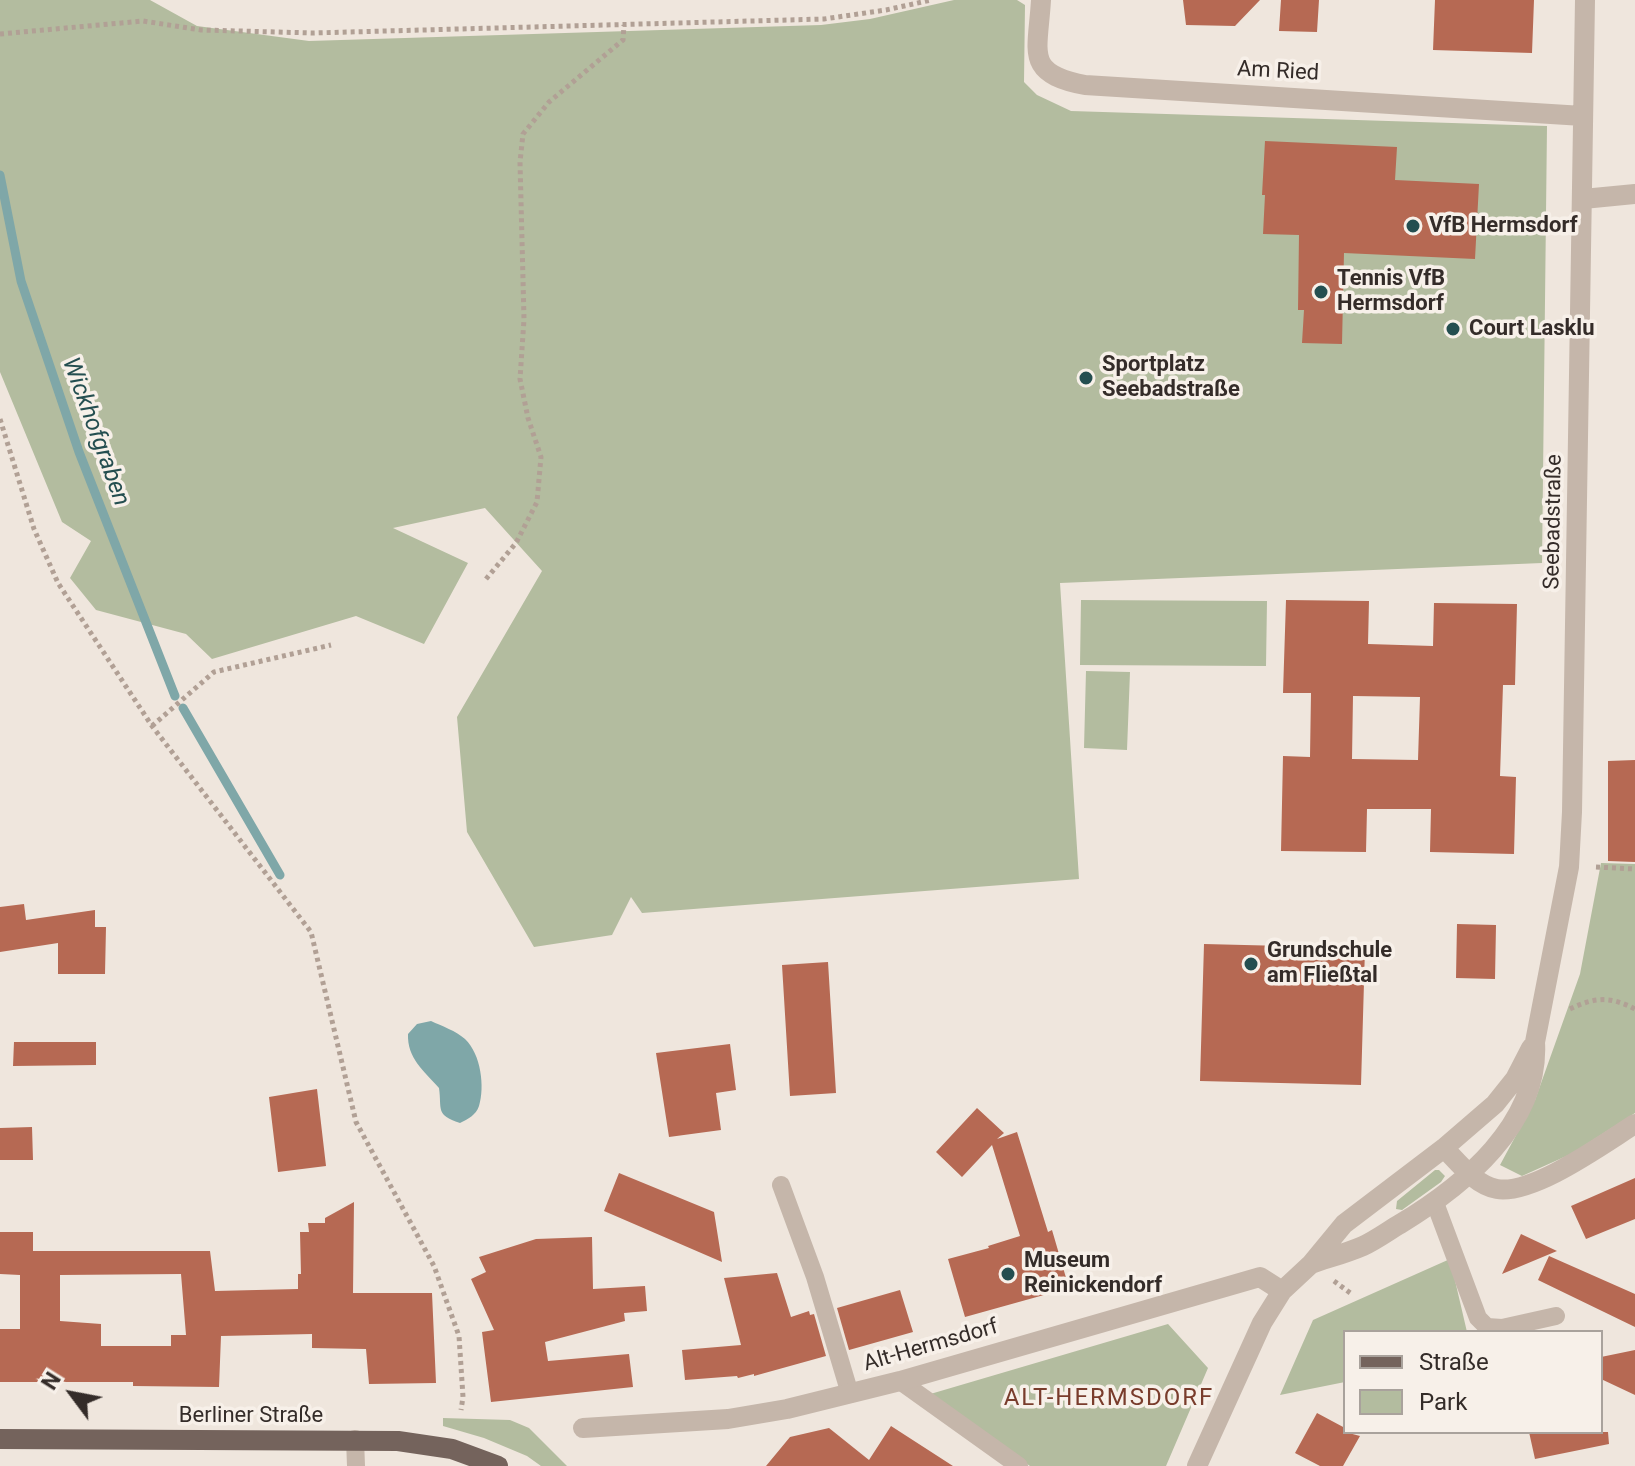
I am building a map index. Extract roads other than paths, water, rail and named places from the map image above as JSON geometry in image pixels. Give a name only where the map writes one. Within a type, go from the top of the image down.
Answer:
[{"type":"main road","name":"Berliner Straße","points":[[0,1439],[398,1441],[452,1449],[498,1466]]},
{"type":"street","name":"Am Ried","points":[[1041,0],[1038,52],[1043,70],[1057,80],[1085,85],[1583,116]]},
{"type":"street","name":"Seebadstraße","points":[[1470,1175],[1504,1136],[1524,1100],[1536,1060],[1535,1042],[1569,867],[1585,0]]},
{"type":"street","points":[[1583,199],[1635,194]]},
{"type":"street","name":"Seebadstraße","points":[[1444,1148],[1495,1104],[1515,1079],[1535,1042]]},
{"type":"street","points":[[1197,1466],[1262,1323],[1282,1291],[1311,1264],[1344,1224],[1444,1148],[1470,1175],[1496,1189],[1525,1187],[1635,1124]]},
{"type":"street","points":[[1311,1264],[1364,1245],[1435,1203],[1470,1175]]},
{"type":"street","name":"Alt-Hermsdorf","points":[[583,1428],[728,1419],[787,1409],[900,1381],[1260,1277],[1282,1291]]},
{"type":"lane","points":[[781,1185],[815,1277],[850,1394]]},
{"type":"lane","points":[[1435,1203],[1464,1286],[1478,1318],[1487,1327],[1502,1328],[1556,1316]]},
{"type":"lane","points":[[900,1381],[1019,1466]]},
{"type":"lane","points":[[355,1439],[356,1466]]},
{"type":"water","points":[[431,1021],[465,1039],[478,1062],[481,1080],[479,1106],[474,1114],[460,1123],[443,1114],[439,1088],[418,1064],[408,1043],[408,1034],[417,1024]]},
{"type":"waterway","name":"Wickhofgraben","points":[[0,175],[21,281],[79,452],[175,696]]},
{"type":"waterway","name":"Wickhofgraben","points":[[183,708],[280,875]]},
{"type":"place","name":"VfB Hermsdorf","points":[[1413,226]]},
{"type":"place","name":"Tennis VfB Hermsdorf","points":[[1321,292]]},
{"type":"place","name":"Court Lasklu","points":[[1453,329]]},
{"type":"place","name":"Sportplatz Seebadstraße","points":[[1086,378]]},
{"type":"place","name":"Grundschule am Fließtal","points":[[1251,964]]},
{"type":"place","name":"Museum Reinickendorf","points":[[1008,1274]]},
{"type":"district","name":"ALT-HERMSDORF","points":[[1109,1399]]}]
